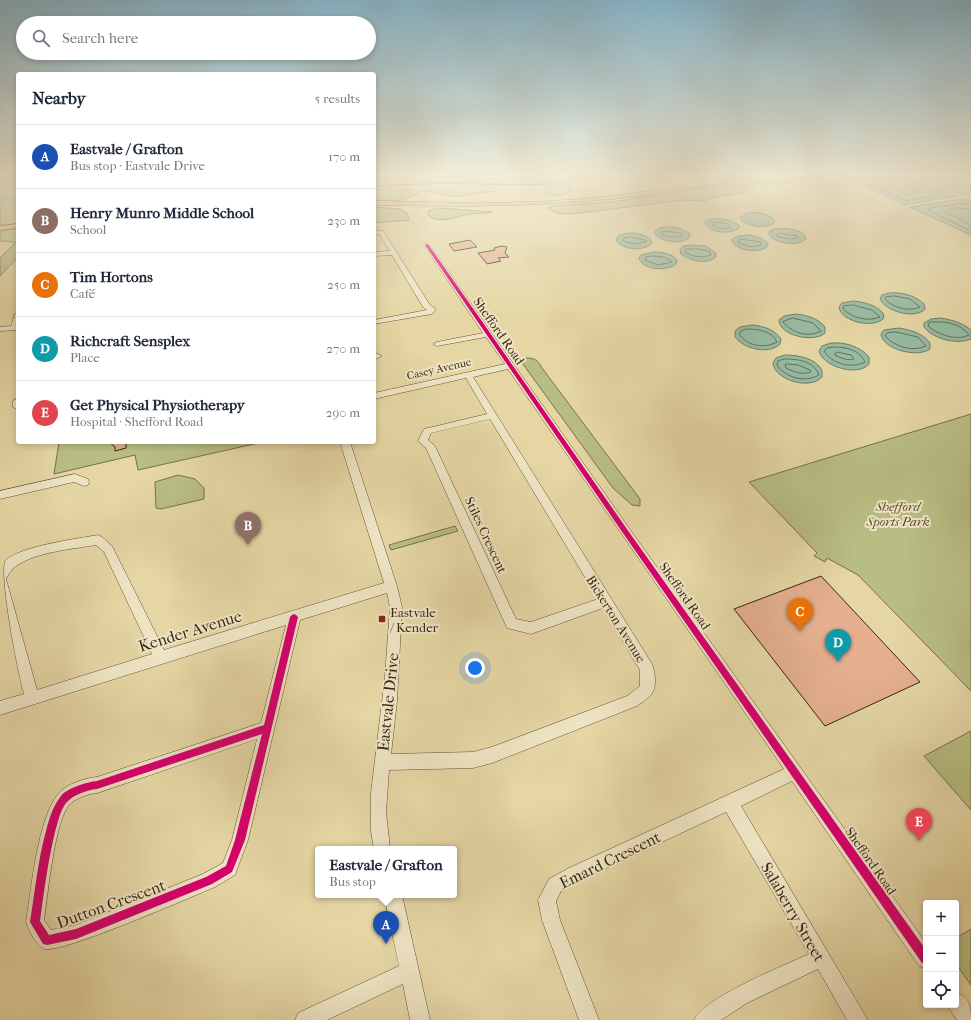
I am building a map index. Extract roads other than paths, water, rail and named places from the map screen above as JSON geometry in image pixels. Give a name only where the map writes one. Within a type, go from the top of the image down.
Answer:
[{"type":"main road","points":[[0,228],[16,226]]},
{"type":"street","points":[[376,232],[381,232],[427,307],[432,309],[429,312],[422,312],[376,322]]},
{"type":"street","name":"Shefford Road","points":[[427,245],[510,366],[923,955]]},
{"type":"street","points":[[376,254],[394,253]]},
{"type":"street","points":[[0,329],[16,328]]},
{"type":"street","points":[[437,344],[488,334]]},
{"type":"street","name":"Casey Avenue","points":[[376,396],[510,366]]},
{"type":"street","name":"Bickerton Avenue","points":[[382,762],[473,760],[492,755],[632,701],[647,689],[647,669],[468,375]]},
{"type":"street","name":"Stiles Crescent","points":[[492,416],[427,431],[423,441],[430,446],[512,624],[531,628],[606,602]]},
{"type":"street","name":"Eastvale Drive","points":[[345,444],[391,586],[396,607],[390,701],[382,762],[378,816],[382,846]]},
{"type":"street","points":[[0,495],[75,478],[84,482]]},
{"type":"street","points":[[32,698],[0,579],[10,564],[30,554],[98,540],[108,549],[158,652],[159,659]]},
{"type":"street","name":"Kender Avenue","points":[[0,708],[391,586]]},
{"type":"street","name":"Dutton Crescent","points":[[267,728],[97,785],[89,785],[63,800],[51,826],[35,922],[46,940],[76,934],[209,881],[229,869],[240,840],[294,617]]},
{"type":"street","name":"Emard Crescent","points":[[589,1020],[551,920],[547,900],[555,885],[575,874],[795,772]]},
{"type":"street","name":"Salaberry Street","points":[[730,803],[858,1020]]},
{"type":"street","points":[[393,898],[420,1020]]},
{"type":"street","points":[[704,1020],[740,996],[821,958]]},
{"type":"street","points":[[305,1020],[409,971]]},
{"type":"street","points":[[959,1006],[969,1020]]},
{"type":"water","points":[[706,224],[736,224],[739,225],[739,228],[731,232],[721,232],[711,229]]},
{"type":"water","points":[[746,224],[773,224],[762,227]]},
{"type":"water","points":[[946,224],[971,224],[971,235]]},
{"type":"water","points":[[660,228],[680,228],[689,233],[690,237],[682,241],[672,242],[662,239],[655,234],[655,231]]},
{"type":"water","points":[[774,229],[788,229],[797,231],[804,235],[806,239],[792,244],[781,242],[769,234],[770,231]]},
{"type":"water","points":[[624,234],[642,234],[651,240],[652,243],[644,248],[628,248],[616,240],[618,236]]},
{"type":"water","points":[[750,235],[761,238],[768,243],[768,246],[754,251],[739,248],[732,242],[732,239],[738,236]]},
{"type":"water","points":[[683,246],[706,246],[716,253],[716,257],[708,261],[689,259],[681,254],[680,250]]},
{"type":"water","points":[[653,252],[669,254],[677,260],[676,264],[662,269],[650,267],[641,262],[639,258],[641,255]]},
{"type":"water","points":[[889,293],[912,296],[924,304],[925,309],[914,314],[901,313],[894,310],[888,307],[880,299],[882,295]]},
{"type":"water","points":[[853,301],[865,303],[877,308],[883,313],[884,318],[873,323],[866,323],[851,320],[845,317],[839,307],[842,303]]},
{"type":"water","points":[[795,314],[807,316],[819,321],[825,327],[825,333],[820,336],[806,338],[791,334],[781,326],[779,320],[784,316]]},
{"type":"water","points":[[941,318],[964,325],[971,330],[971,339],[965,341],[946,340],[933,335],[924,327],[924,323],[931,319]]},
{"type":"water","points":[[752,325],[772,330],[781,339],[780,344],[770,349],[763,350],[744,345],[735,337],[735,331],[740,327]]},
{"type":"water","points":[[899,328],[920,334],[930,343],[930,349],[925,352],[918,353],[902,351],[894,348],[883,340],[881,334],[884,330]]},
{"type":"water","points":[[831,343],[841,343],[856,347],[869,357],[869,364],[864,368],[857,370],[849,370],[834,366],[822,357],[819,351],[822,346]]},
{"type":"water","points":[[785,355],[811,360],[822,370],[822,377],[817,381],[810,383],[794,382],[786,379],[775,369],[773,363],[776,358]]},
{"type":"place","name":"Henry Munro Middle School","points":[[248,545]]},
{"type":"place","name":"Eastvale / Kender","points":[[382,619]]},
{"type":"place","name":"Tim Hortons","points":[[800,631]]},
{"type":"place","name":"Richcraft Sensplex","points":[[838,662]]},
{"type":"place","name":"Get Physical Physiotherapy","points":[[919,841]]},
{"type":"place","name":"Eastvale / Grafton","points":[[386,944]]},
{"type":"park label","name":"Shefford Sports Park","points":[[898,514]]}]
